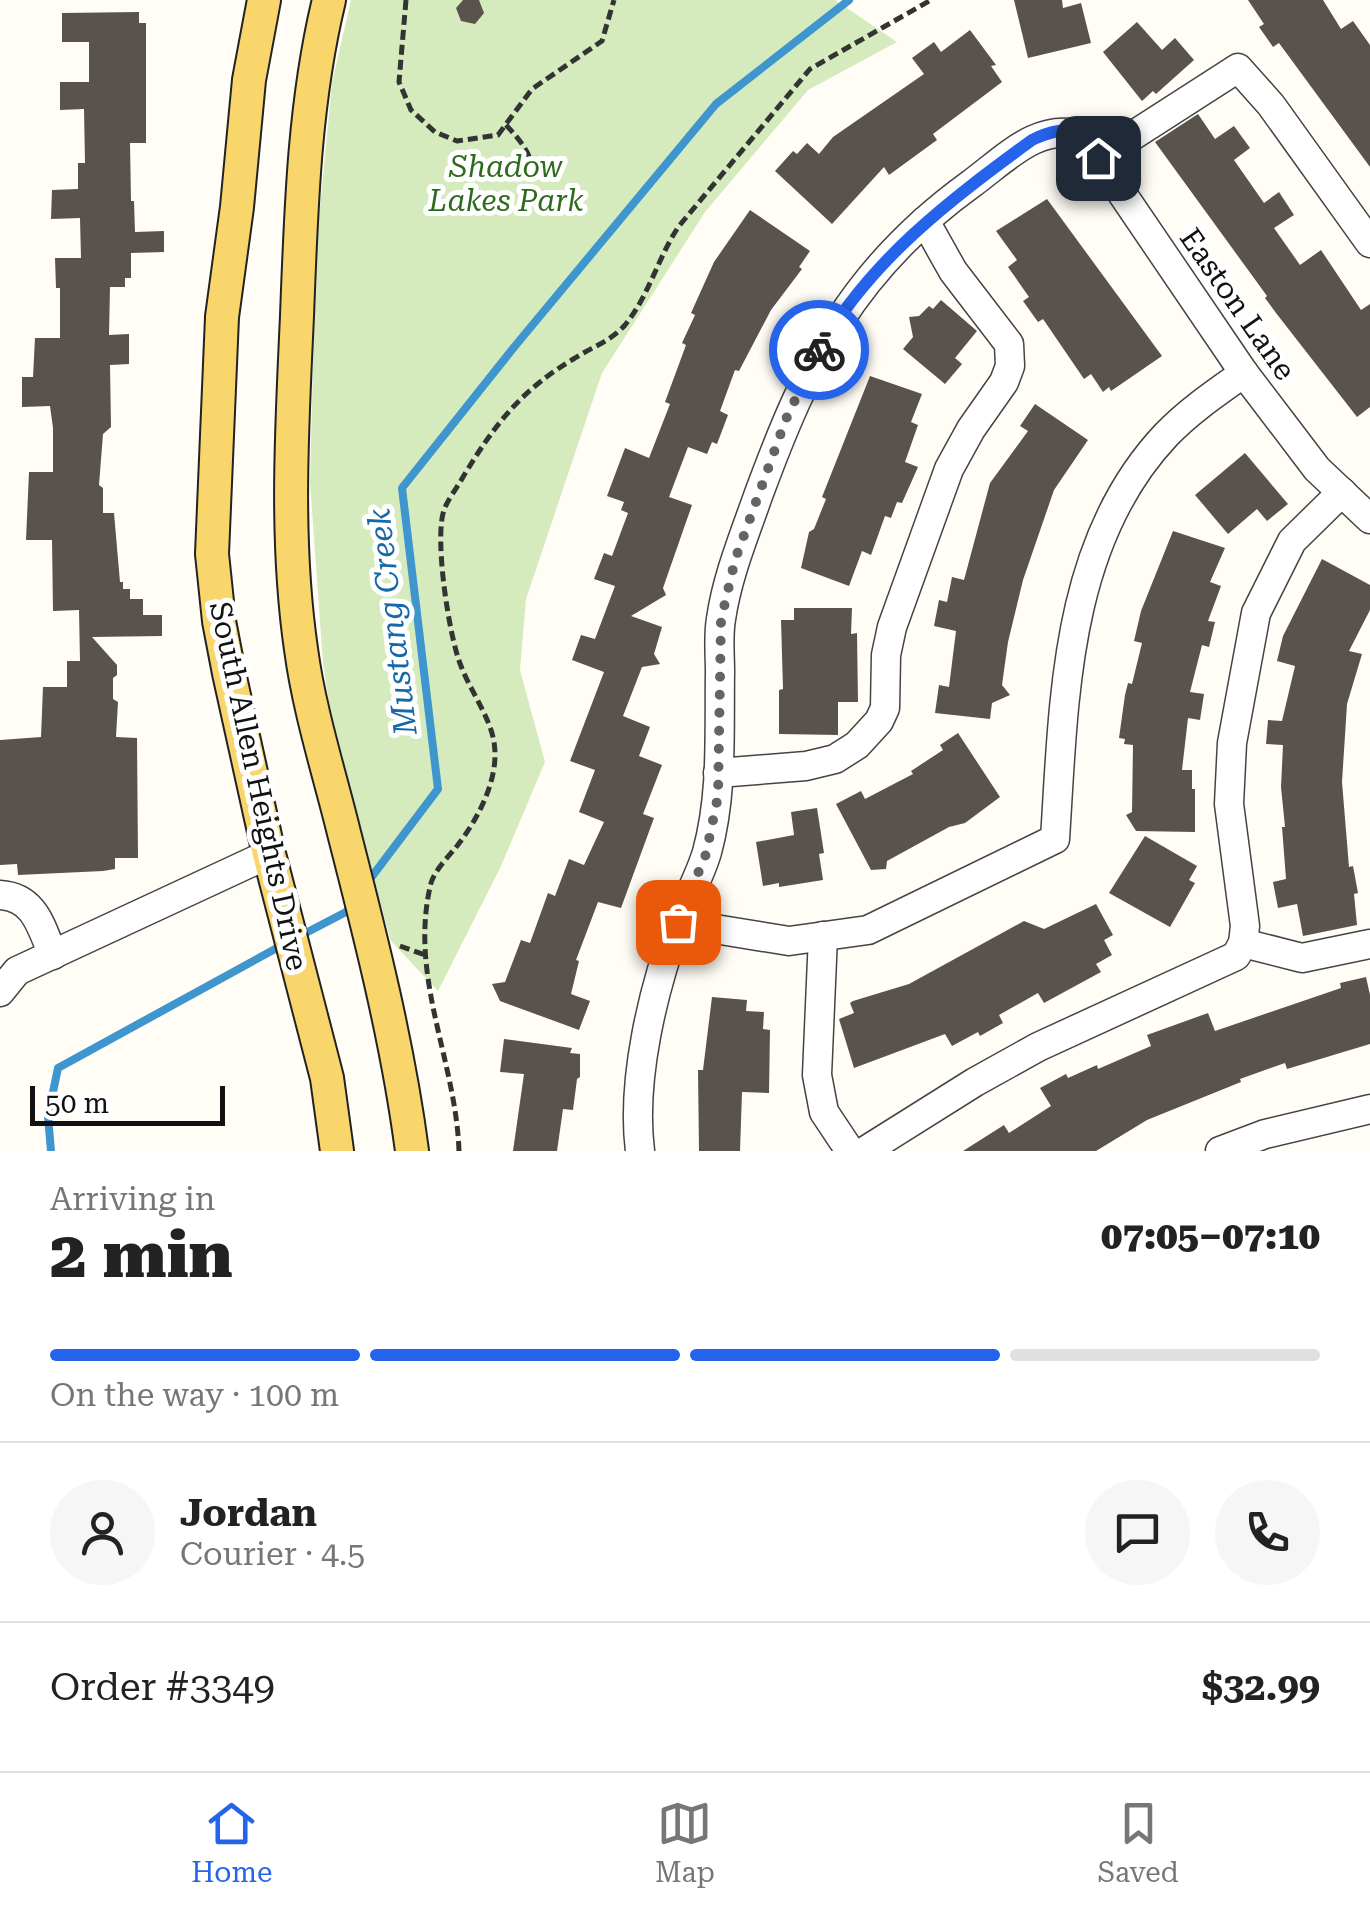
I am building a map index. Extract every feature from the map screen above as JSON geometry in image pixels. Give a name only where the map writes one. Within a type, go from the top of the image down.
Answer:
[{"type":"main road","name":"South Allen Heights Drive","points":[[264,0],[248,80],[222,318],[212,554],[219,621],[272,868],[326,1078],[336,1151]]},
{"type":"main road","points":[[329,0],[303,174],[291,513],[300,649],[374,953],[412,1151]]},
{"type":"street","points":[[1098,158],[1238,68],[1271,105],[1370,243]]},
{"type":"street","name":"Easton Lane","points":[[925,222],[1032,140],[1057,131],[1083,136],[1244,373],[1317,469],[1370,519]]},
{"type":"street","points":[[640,1151],[640,1072],[660,978],[706,854],[718,796],[718,772],[721,620],[735,560],[786,419],[821,348],[851,299],[925,222],[953,271],[1008,344],[1010,366],[949,469],[892,627],[886,655],[885,708],[879,722],[857,745],[835,759],[806,766],[718,772]]},
{"type":"street","points":[[678,922],[789,941],[868,930],[1055,839],[1065,679],[1082,592],[1103,534],[1131,482],[1165,436],[1210,396],[1244,373]]},
{"type":"street","points":[[865,1151],[1038,1047],[1236,956],[1245,926],[1229,804],[1232,743],[1256,612],[1292,541],[1342,492]]},
{"type":"street","points":[[0,992],[18,971],[272,868]]},
{"type":"street","points":[[0,895],[15,896],[31,906],[54,955]]},
{"type":"street","points":[[823,936],[817,1076],[824,1112],[850,1151]]},
{"type":"street","points":[[1243,943],[1302,958],[1370,944]]},
{"type":"street","points":[[1220,1151],[1265,1134],[1370,1109]]},
{"type":"path","points":[[406,0],[399,82],[411,110],[435,132],[456,141],[498,135],[532,88],[602,41],[614,0]]},
{"type":"path","points":[[459,1151],[458,1118],[428,989],[424,928],[432,878],[462,840],[484,800],[494,772],[494,741],[459,662],[440,558],[443,511],[484,442],[518,398],[576,357],[603,344],[626,324],[678,226],[810,69],[931,0]]},
{"type":"path","points":[[506,125],[521,140],[534,174]]},
{"type":"green space","name":"Shadow Lakes Park","points":[[351,0],[835,0],[897,42],[808,90],[705,212],[602,373],[526,599],[520,670],[545,762],[501,866],[438,991],[391,941],[336,749],[323,663],[310,482],[316,249],[332,83]]},
{"type":"building","points":[[463,0],[479,0],[484,13],[475,24],[461,21],[456,8]]},
{"type":"building","points":[[1014,0],[1062,0],[1063,8],[1081,3],[1091,43],[1028,58]]},
{"type":"building","points":[[1248,0],[1323,0],[1341,29],[1353,21],[1370,45],[1370,167],[1279,43],[1273,47]]},
{"type":"building","points":[[139,12],[139,23],[146,23],[146,143],[130,143],[131,201],[135,232],[164,231],[164,252],[131,253],[131,278],[125,278],[125,287],[110,287],[109,335],[129,334],[129,364],[110,365],[111,427],[103,434],[99,485],[103,488],[103,513],[114,513],[120,582],[123,589],[130,589],[130,599],[143,599],[143,615],[162,615],[162,636],[92,637],[117,665],[113,678],[113,699],[118,702],[116,737],[137,738],[138,858],[115,858],[115,869],[103,871],[18,875],[17,864],[0,865],[0,740],[41,737],[43,687],[67,687],[67,661],[80,661],[79,610],[53,611],[52,540],[26,540],[29,472],[53,472],[50,406],[22,407],[22,377],[33,377],[35,338],[60,338],[60,288],[56,288],[55,258],[81,258],[80,218],[51,219],[52,190],[78,189],[78,163],[85,163],[84,109],[60,110],[60,82],[89,82],[89,42],[62,42],[62,13]]},
{"type":"building","points":[[1137,22],[1162,50],[1175,38],[1194,60],[1156,94],[1153,91],[1142,101],[1103,52]]},
{"type":"building","points":[[970,30],[996,65],[991,66],[1002,82],[933,134],[937,140],[889,175],[884,167],[832,224],[775,171],[793,151],[797,154],[807,143],[819,154],[833,137],[924,74],[912,58],[934,42],[941,52]]},
{"type":"building","points":[[1198,114],[1215,139],[1234,126],[1250,148],[1234,160],[1264,203],[1279,192],[1294,215],[1274,228],[1300,265],[1321,250],[1361,310],[1370,304],[1370,407],[1357,417],[1276,313],[1155,142]]},
{"type":"building","points":[[1047,199],[1162,356],[1111,391],[1109,387],[1103,392],[1091,374],[1084,379],[1043,319],[1038,322],[1023,301],[1029,297],[1008,267],[1017,260],[996,231]]},
{"type":"building","points":[[750,210],[810,251],[799,267],[802,269],[771,310],[739,371],[735,370],[720,411],[728,415],[717,444],[712,442],[707,454],[688,447],[669,497],[692,505],[663,588],[666,595],[631,616],[662,627],[654,654],[660,664],[642,667],[623,716],[650,727],[639,756],[662,765],[643,814],[654,818],[621,908],[598,902],[576,960],[579,961],[571,994],[590,1001],[579,1030],[500,1001],[492,984],[505,982],[521,940],[530,943],[548,893],[555,896],[569,859],[584,865],[604,822],[579,812],[595,770],[570,761],[604,672],[572,660],[581,635],[595,639],[615,586],[594,579],[604,553],[612,556],[628,513],[621,510],[624,502],[607,496],[625,448],[649,458],[670,404],[665,402],[686,345],[682,343],[695,315],[691,313],[714,262]]},
{"type":"building","points":[[941,300],[977,331],[955,358],[962,364],[945,384],[903,349],[913,337],[909,317],[919,316],[929,306],[933,309]]},
{"type":"building","points":[[870,376],[922,394],[911,422],[918,425],[905,462],[918,467],[902,503],[897,502],[891,518],[885,516],[871,555],[862,551],[849,586],[801,568],[809,532],[814,529],[826,499],[822,497]]},
{"type":"building","points":[[1035,404],[1088,440],[1054,490],[1023,580],[1002,685],[1010,695],[992,703],[990,719],[935,713],[939,685],[949,687],[956,631],[934,626],[939,600],[947,602],[952,577],[964,580],[990,483],[1028,431],[1020,426]]},
{"type":"building","points":[[1245,453],[1288,504],[1267,521],[1257,509],[1228,534],[1195,495]]},
{"type":"building","points":[[1173,531],[1225,548],[1210,582],[1221,586],[1208,621],[1215,622],[1209,647],[1202,645],[1190,692],[1204,694],[1200,720],[1188,718],[1182,770],[1192,770],[1195,832],[1136,831],[1126,815],[1132,812],[1133,745],[1124,744],[1125,739],[1119,738],[1125,695],[1128,683],[1132,684],[1142,643],[1134,641],[1141,611]]},
{"type":"building","points":[[1322,559],[1370,585],[1370,610],[1349,651],[1362,654],[1347,704],[1342,782],[1349,867],[1353,866],[1358,893],[1354,894],[1357,925],[1303,936],[1297,904],[1278,908],[1273,882],[1286,879],[1283,745],[1266,744],[1268,720],[1282,721],[1295,666],[1277,661],[1283,636]]},
{"type":"building","points":[[794,608],[852,608],[851,634],[857,633],[858,702],[838,702],[838,735],[779,734],[779,690],[783,689],[781,620],[794,620]]},
{"type":"building","points":[[958,733],[1000,797],[965,823],[949,827],[887,861],[886,869],[871,870],[836,804],[861,791],[865,799],[913,774],[911,771],[943,750],[940,745]]},
{"type":"building","points":[[817,808],[824,853],[819,854],[823,880],[763,886],[756,842],[794,835],[791,812]]},
{"type":"building","points":[[1145,836],[1197,866],[1189,880],[1195,883],[1170,927],[1109,893]]},
{"type":"building","points":[[1096,904],[1113,935],[1104,940],[1112,955],[1096,964],[1101,972],[1044,1003],[1038,993],[999,1015],[1003,1023],[980,1036],[978,1032],[952,1046],[945,1034],[854,1068],[839,1019],[854,1013],[850,1003],[909,984],[1024,921],[1044,929]]},
{"type":"building","points":[[1366,977],[1370,1044],[1287,1069],[1285,1063],[1240,1079],[1241,1082],[1147,1120],[1096,1151],[963,1151],[1004,1125],[1009,1133],[1051,1106],[1040,1088],[1066,1074],[1068,1078],[1097,1065],[1098,1069],[1151,1046],[1147,1035],[1208,1013],[1215,1031],[1341,988],[1340,983]]},
{"type":"building","points":[[712,997],[747,1000],[746,1011],[764,1012],[763,1029],[770,1030],[769,1093],[742,1092],[740,1151],[699,1151],[698,1070],[703,1070]]},
{"type":"building","points":[[504,1039],[572,1048],[570,1053],[580,1054],[573,1110],[563,1109],[557,1151],[513,1151],[524,1074],[500,1072]]},
{"type":"waterway","name":"Mustang Creek","points":[[367,883],[438,789],[402,488],[716,104],[849,0]]},
{"type":"waterway","name":"Mustang Creek","points":[[298,937],[346,912],[353,902]]},
{"type":"waterway","name":"Mustang Creek","points":[[51,1151],[48,1116],[58,1068],[286,943]]},
{"type":"way so far","points":[[678,922],[706,854],[718,796],[721,620],[735,560],[786,419],[819,350]]},
{"type":"route","points":[[819,350],[851,299],[912,232],[1032,140],[1057,131],[1070,132],[1083,136],[1098,158]]}]
